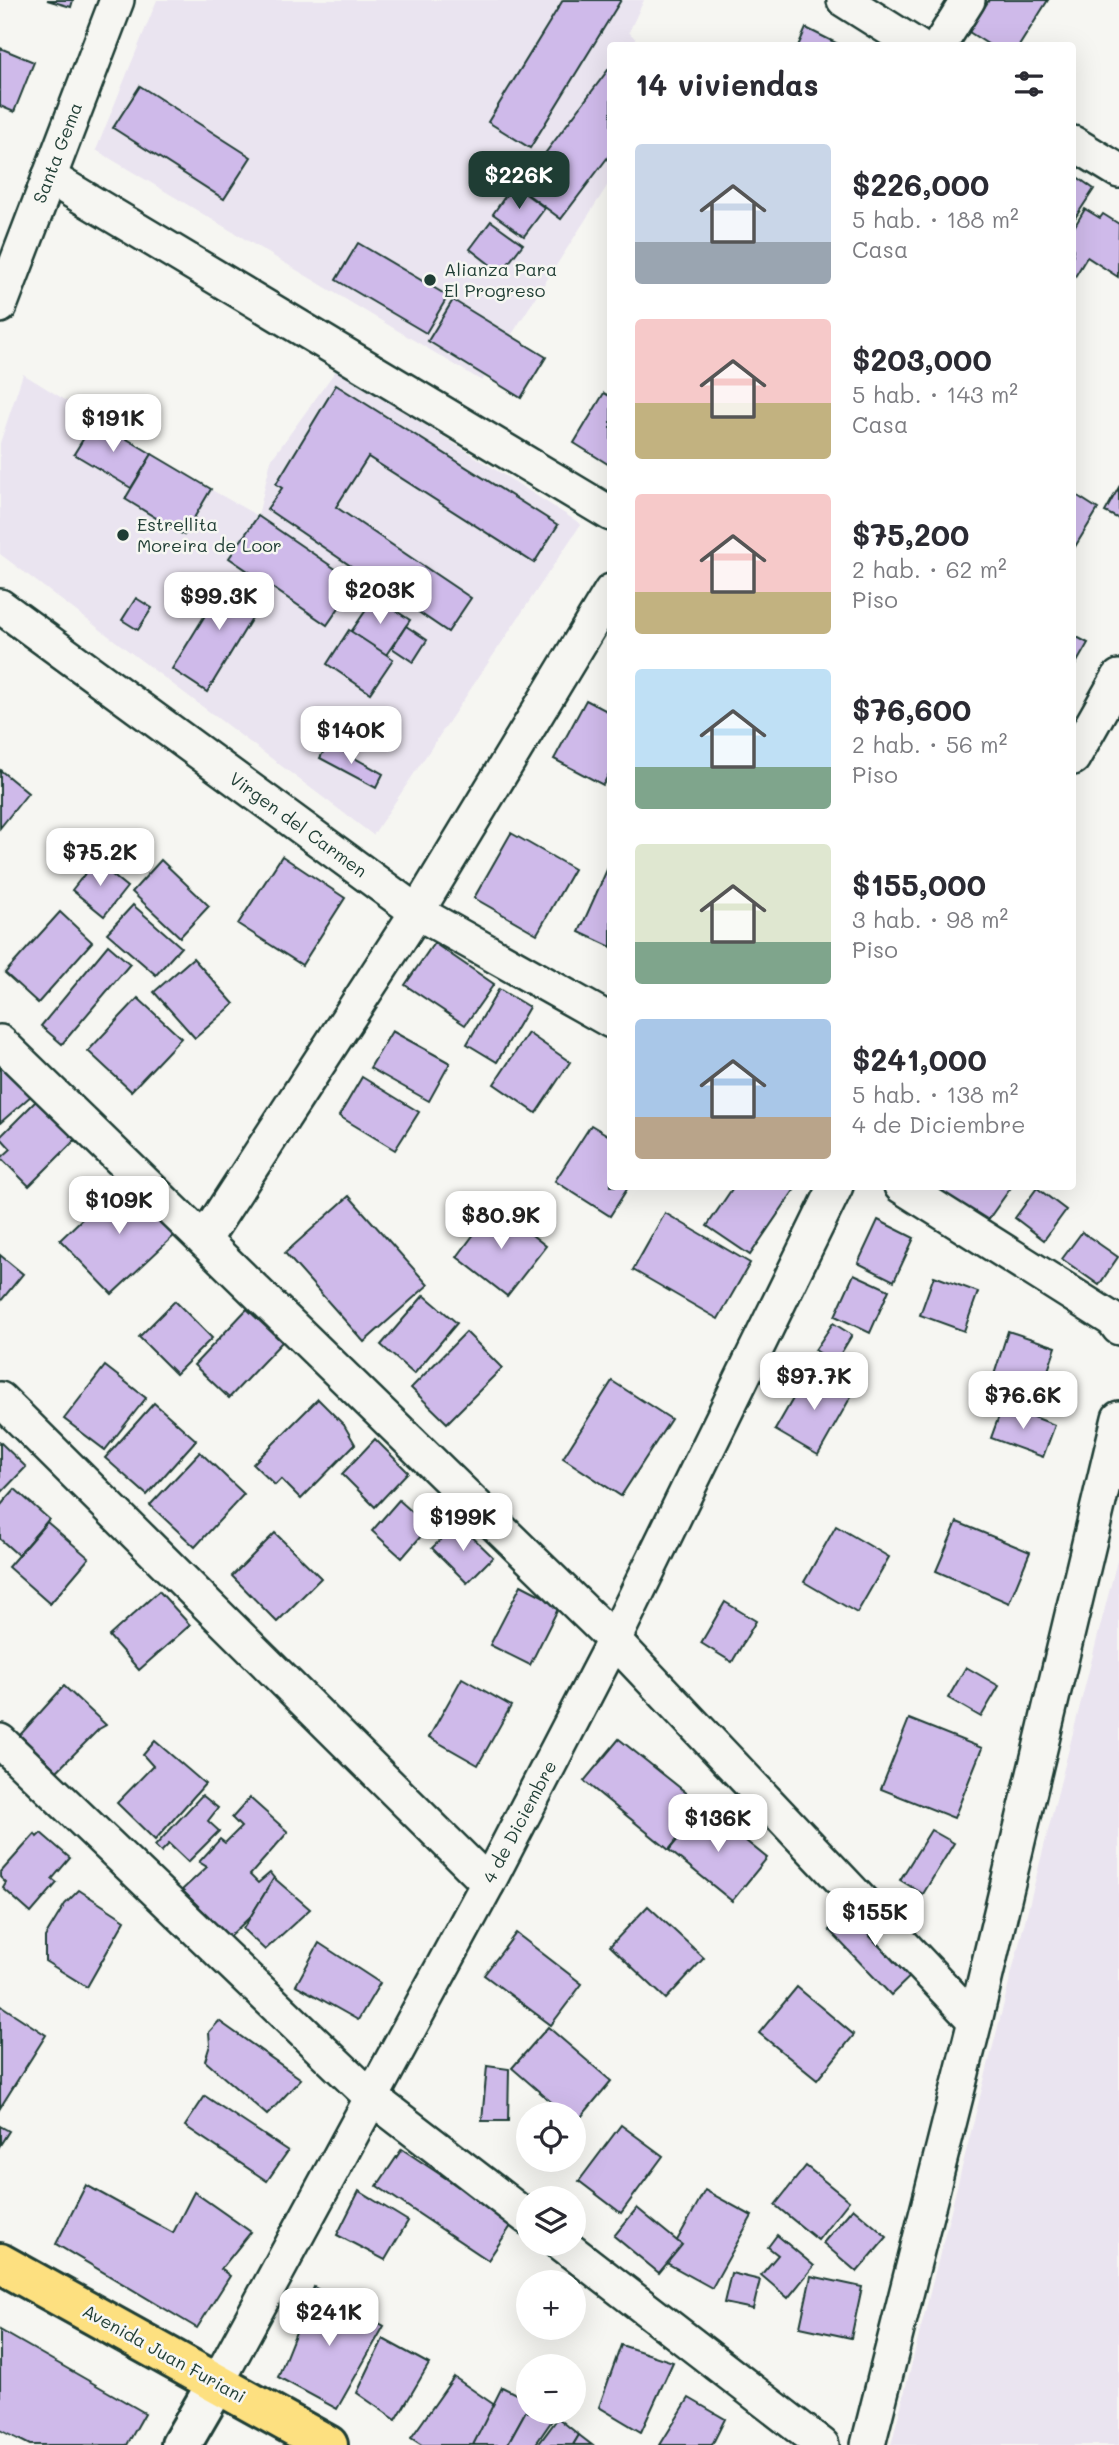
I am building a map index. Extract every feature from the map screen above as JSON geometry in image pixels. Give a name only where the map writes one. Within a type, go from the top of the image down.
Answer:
[{"type":"main road","name":"Avenida Juan Furiani","points":[[0,2263],[328,2445]]},
{"type":"street","name":"Santa Gema","points":[[0,306],[117,0]]},
{"type":"street","points":[[844,0],[911,42]]},
{"type":"street","points":[[942,42],[968,0]]},
{"type":"street","points":[[1076,145],[1119,172]]},
{"type":"street","points":[[49,177],[607,512]]},
{"type":"street","points":[[204,1240],[417,912],[607,598]]},
{"type":"street","name":"Virgen del Carmen","points":[[0,606],[417,912],[607,1019]]},
{"type":"street","points":[[1076,753],[1119,677]]},
{"type":"street","points":[[0,1042],[614,1640],[975,2021]]},
{"type":"street","name":"4 de Diciembre","points":[[181,2445],[217,2384],[488,1883],[614,1640],[834,1190]]},
{"type":"street","points":[[907,1190],[1094,1308],[1119,1328]]},
{"type":"street","points":[[0,1399],[488,1883]]},
{"type":"street","points":[[868,2445],[975,2021],[1119,1418]]},
{"type":"street","points":[[0,1741],[370,2097],[516,2209]]},
{"type":"street","points":[[578,2256],[822,2445]]},
{"type":"shaded area","name":"Alianza Para El Progreso","points":[[157,0],[644,0],[629,32],[638,42],[607,42],[607,186],[482,381],[96,150]]},
{"type":"shaded area","points":[[337,369],[581,524],[373,835],[0,554],[0,443],[23,374],[258,516],[271,460]]},
{"type":"shaded area","points":[[1119,1553],[1119,2445],[891,2445]]},
{"type":"building","points":[[47,0],[73,0],[71,7]]},
{"type":"building","points":[[563,0],[621,0],[530,148],[488,122]]},
{"type":"building","points":[[989,0],[1048,0],[1022,42],[985,42],[969,32]]},
{"type":"building","points":[[806,28],[834,42],[800,42]]},
{"type":"building","points":[[0,48],[34,62],[14,112],[0,106]]},
{"type":"building","points":[[607,71],[607,158],[561,219],[519,188]]},
{"type":"building","points":[[140,86],[251,157],[224,199],[113,128]]},
{"type":"building","points":[[1076,176],[1094,189],[1076,216]]},
{"type":"building","points":[[513,185],[545,208],[524,236],[493,214]]},
{"type":"building","points":[[1085,209],[1100,218],[1103,214],[1119,224],[1118,277],[1087,257],[1076,275],[1076,224]]},
{"type":"building","points":[[491,221],[523,244],[501,273],[470,249]]},
{"type":"building","points":[[358,243],[448,296],[426,333],[336,280]]},
{"type":"building","points":[[453,300],[546,357],[521,398],[428,341]]},
{"type":"building","points":[[336,385],[558,525],[534,563],[368,457],[336,507],[471,598],[448,632],[267,509],[282,488],[276,484]]},
{"type":"building","points":[[604,393],[607,395],[607,464],[574,443]]},
{"type":"building","points":[[95,420],[152,454],[131,488],[74,454]]},
{"type":"building","points":[[152,454],[211,489],[184,535],[125,499]]},
{"type":"building","points":[[1119,487],[1119,519],[1105,512]]},
{"type":"building","points":[[1076,495],[1098,509],[1076,545]]},
{"type":"building","points":[[258,516],[356,583],[327,625],[229,558]]},
{"type":"building","points":[[231,573],[266,595],[207,692],[172,669]]},
{"type":"building","points":[[375,597],[410,620],[386,655],[351,632]]},
{"type":"building","points":[[136,598],[152,608],[138,630],[122,620]]},
{"type":"building","points":[[406,626],[427,640],[413,662],[392,648]]},
{"type":"building","points":[[349,630],[393,659],[370,693],[327,664]]},
{"type":"building","points":[[1076,637],[1088,643],[1076,664]]},
{"type":"building","points":[[586,700],[607,711],[607,778],[603,785],[554,759]]},
{"type":"building","points":[[328,743],[383,774],[376,788],[320,758]]},
{"type":"building","points":[[0,770],[28,793],[0,828]]},
{"type":"building","points":[[511,833],[574,869],[537,934],[474,898]]},
{"type":"building","points":[[282,856],[345,898],[302,965],[238,924]]},
{"type":"building","points":[[161,860],[209,906],[180,937],[132,892]]},
{"type":"building","points":[[95,861],[127,887],[104,916],[72,890]]},
{"type":"building","points":[[607,870],[607,945],[579,932]]},
{"type":"building","points":[[133,905],[181,947],[156,975],[107,933]]},
{"type":"building","points":[[60,912],[92,942],[38,1003],[5,973]]},
{"type":"building","points":[[434,943],[494,984],[465,1025],[405,985]]},
{"type":"building","points":[[108,945],[130,964],[62,1044],[41,1026]]},
{"type":"building","points":[[193,958],[234,1004],[195,1038],[154,992]]},
{"type":"building","points":[[499,989],[529,1007],[497,1062],[467,1044]]},
{"type":"building","points":[[138,998],[181,1038],[131,1091],[88,1051]]},
{"type":"building","points":[[392,1031],[450,1063],[429,1101],[370,1068]]},
{"type":"building","points":[[528,1033],[570,1062],[536,1113],[494,1084]]},
{"type":"building","points":[[0,1059],[32,1095],[0,1123]]},
{"type":"building","points":[[362,1077],[419,1112],[395,1150],[339,1116]]},
{"type":"building","points":[[41,1096],[80,1135],[29,1186],[1,1158],[11,1149],[0,1137]]},
{"type":"building","points":[[591,1125],[607,1135],[607,1190],[626,1190],[610,1216],[555,1181]]},
{"type":"building","points":[[125,1178],[177,1233],[112,1294],[60,1240]]},
{"type":"building","points":[[731,1190],[794,1190],[750,1255],[707,1226]]},
{"type":"building","points":[[939,1190],[1009,1190],[985,1224]]},
{"type":"building","points":[[1036,1190],[1040,1190],[1066,1210],[1044,1240],[1015,1218]]},
{"type":"building","points":[[349,1196],[428,1285],[364,1342],[285,1253]]},
{"type":"building","points":[[495,1206],[546,1246],[507,1296],[457,1257]]},
{"type":"building","points":[[665,1213],[750,1263],[718,1319],[633,1270]]},
{"type":"building","points":[[878,1220],[914,1238],[894,1281],[858,1263]]},
{"type":"building","points":[[1082,1232],[1118,1257],[1099,1285],[1062,1259]]},
{"type":"building","points":[[0,1255],[23,1274],[0,1302]]},
{"type":"building","points":[[854,1274],[889,1290],[870,1333],[835,1316]]},
{"type":"building","points":[[934,1276],[978,1292],[964,1331],[920,1315]]},
{"type":"building","points":[[424,1295],[457,1323],[414,1374],[381,1345]]},
{"type":"building","points":[[175,1301],[212,1338],[176,1374],[139,1337]]},
{"type":"building","points":[[247,1309],[282,1342],[229,1398],[194,1365]]},
{"type":"building","points":[[833,1323],[852,1335],[835,1363],[815,1350]]},
{"type":"building","points":[[1008,1331],[1056,1347],[1039,1397],[992,1381]]},
{"type":"building","points":[[466,1332],[502,1368],[447,1423],[411,1388]]},
{"type":"building","points":[[105,1366],[146,1398],[105,1450],[64,1419]]},
{"type":"building","points":[[810,1369],[853,1393],[818,1455],[775,1430]]},
{"type":"building","points":[[612,1381],[671,1419],[621,1496],[563,1458]]},
{"type":"building","points":[[318,1399],[344,1425],[355,1444],[301,1499],[281,1479],[275,1485],[253,1464]]},
{"type":"building","points":[[154,1403],[196,1440],[147,1495],[105,1458]]},
{"type":"building","points":[[1003,1405],[1055,1425],[1043,1457],[991,1438]]},
{"type":"building","points":[[375,1439],[408,1472],[375,1507],[342,1474]]},
{"type":"building","points":[[0,1442],[26,1467],[0,1494]]},
{"type":"building","points":[[200,1452],[244,1494],[195,1547],[150,1505]]},
{"type":"building","points":[[15,1489],[49,1519],[18,1555],[0,1539],[0,1506]]},
{"type":"building","points":[[399,1500],[429,1527],[402,1558],[372,1531]]},
{"type":"building","points":[[47,1522],[89,1558],[50,1604],[8,1567]]},
{"type":"building","points":[[957,1522],[1030,1552],[1009,1603],[936,1571]]},
{"type":"building","points":[[458,1523],[493,1557],[467,1583],[432,1548]]},
{"type":"building","points":[[836,1526],[889,1557],[857,1613],[804,1582]]},
{"type":"building","points":[[275,1533],[321,1578],[277,1622],[232,1576]]},
{"type":"building","points":[[521,1585],[560,1605],[530,1665],[490,1645]]},
{"type":"building","points":[[159,1591],[190,1625],[139,1670],[109,1636]]},
{"type":"building","points":[[725,1602],[756,1621],[732,1662],[701,1643]]},
{"type":"building","points":[[966,1667],[999,1686],[981,1717],[948,1698]]},
{"type":"building","points":[[462,1678],[511,1706],[478,1765],[429,1737]]},
{"type":"building","points":[[64,1686],[106,1725],[57,1771],[20,1735]]},
{"type":"building","points":[[909,1719],[982,1748],[954,1818],[881,1789]]},
{"type":"building","points":[[619,1739],[704,1807],[669,1850],[584,1781]]},
{"type":"building","points":[[155,1741],[205,1784],[155,1840],[117,1803],[153,1766],[143,1755]]},
{"type":"building","points":[[202,1795],[218,1808],[208,1821],[219,1831],[188,1862],[169,1844],[161,1852],[155,1846]]},
{"type":"building","points":[[250,1798],[288,1832],[250,1875],[258,1883],[270,1873],[274,1878],[251,1916],[229,1937],[182,1890],[207,1867],[199,1862],[220,1839],[225,1843],[241,1827],[232,1818]]},
{"type":"building","points":[[704,1807],[767,1858],[732,1901],[669,1850]]},
{"type":"building","points":[[931,1830],[954,1843],[923,1894],[900,1880]]},
{"type":"building","points":[[41,1833],[70,1858],[52,1879],[57,1883],[31,1913],[3,1888],[6,1883],[0,1873],[35,1834],[37,1837]]},
{"type":"building","points":[[274,1878],[310,1909],[265,1950],[243,1929]]},
{"type":"building","points":[[79,1890],[125,1920],[87,1987],[45,1961],[45,1937],[65,1904]]},
{"type":"building","points":[[858,1902],[921,1966],[891,1995],[829,1930]]},
{"type":"building","points":[[648,1906],[704,1958],[666,1999],[610,1946]]},
{"type":"building","points":[[516,1933],[582,1984],[551,2025],[484,1975]]},
{"type":"building","points":[[319,1943],[380,1983],[358,2020],[296,1985]]},
{"type":"building","points":[[797,1987],[854,2035],[817,2080],[759,2033]]},
{"type":"building","points":[[0,2005],[46,2035],[0,2108]]},
{"type":"building","points":[[219,2021],[301,2079],[267,2115],[205,2061],[210,2045],[209,2032]]},
{"type":"building","points":[[548,2027],[611,2081],[586,2111],[586,2102],[551,2102],[512,2068]]},
{"type":"building","points":[[487,2066],[509,2069],[508,2121],[482,2121]]},
{"type":"building","points":[[205,2096],[288,2151],[267,2181],[185,2126]]},
{"type":"building","points":[[621,2125],[663,2156],[621,2213],[579,2181]]},
{"type":"building","points":[[0,2126],[9,2131],[0,2145]]},
{"type":"building","points":[[402,2149],[513,2223],[488,2260],[377,2186]]},
{"type":"building","points":[[806,2166],[849,2201],[818,2240],[775,2205]]},
{"type":"building","points":[[86,2185],[173,2233],[194,2192],[251,2232],[221,2269],[230,2276],[197,2328],[56,2244]]},
{"type":"building","points":[[705,2190],[752,2216],[712,2288],[665,2262]]},
{"type":"building","points":[[359,2191],[408,2221],[385,2260],[337,2235]]},
{"type":"building","points":[[637,2208],[682,2245],[659,2273],[614,2236]]},
{"type":"building","points":[[853,2208],[887,2237],[857,2272],[823,2243]]},
{"type":"building","points":[[777,2235],[814,2266],[788,2298],[761,2275],[778,2255],[768,2247]]},
{"type":"building","points":[[731,2273],[760,2280],[753,2309],[724,2303]]},
{"type":"building","points":[[811,2276],[862,2287],[851,2338],[800,2327]]},
{"type":"building","points":[[314,2287],[384,2326],[337,2409],[278,2377]]},
{"type":"building","points":[[0,2330],[145,2413],[127,2445],[30,2445],[0,2430]]},
{"type":"building","points":[[383,2339],[429,2364],[396,2420],[357,2393]]},
{"type":"building","points":[[621,2345],[673,2362],[641,2432],[599,2407]]},
{"type":"building","points":[[454,2377],[496,2406],[474,2445],[422,2445],[411,2438]]},
{"type":"building","points":[[502,2387],[516,2394],[516,2424],[519,2424],[507,2445],[473,2445]]},
{"type":"building","points":[[689,2398],[725,2419],[712,2445],[660,2445]]},
{"type":"building","points":[[519,2424],[550,2424],[535,2445],[507,2445]]},
{"type":"building","points":[[554,2424],[565,2424],[579,2435],[573,2445],[538,2445]]},
{"type":"building","points":[[579,2435],[592,2445],[573,2445]]},
{"type":"place","name":"Alianza Para El Progreso","points":[[430,280]]},
{"type":"place","name":"Estrellita Moreira de Loor","points":[[123,535]]}]
